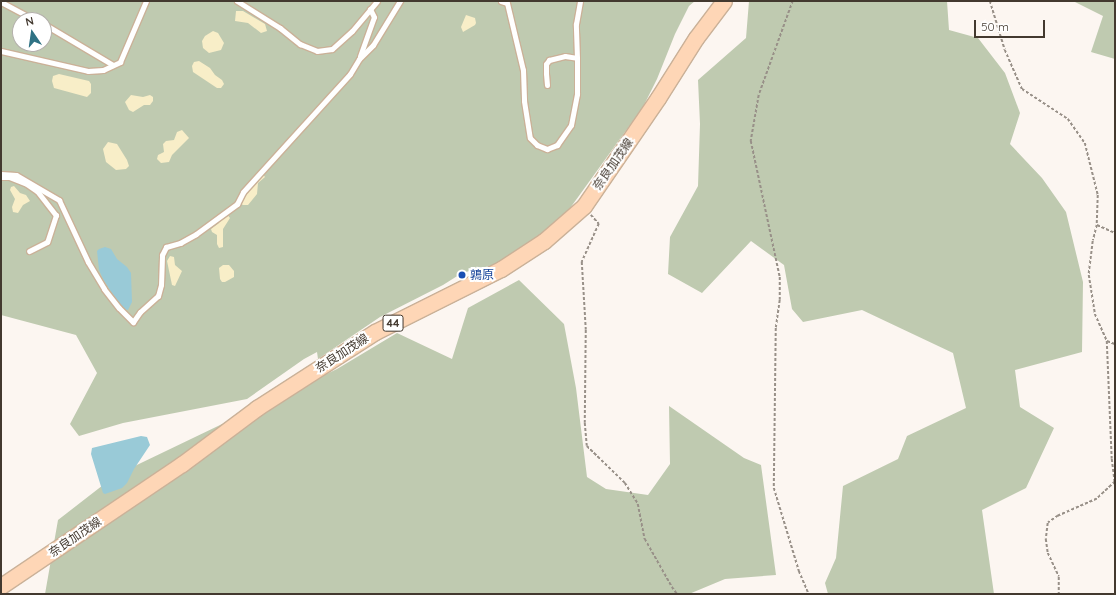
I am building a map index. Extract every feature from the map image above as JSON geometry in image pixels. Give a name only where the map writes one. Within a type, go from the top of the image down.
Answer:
[{"type":"main road","name":"奈良加茂線","points":[[1,586],[182,464],[257,408],[375,332],[501,269],[544,241],[584,206],[658,98],[696,38],[724,1]]},
{"type":"lane","points":[[1,51],[88,71],[103,70],[120,62],[146,1]]},
{"type":"lane","points":[[237,1],[280,28],[300,44],[316,51],[332,49],[352,31],[377,1]]},
{"type":"lane","points":[[359,59],[373,45],[400,1]]},
{"type":"lane","points":[[501,1],[507,3],[524,70],[524,101],[530,138],[537,145],[546,149],[557,145],[571,125],[577,94],[576,24],[580,1]]},
{"type":"lane","points":[[1,2],[20,12]]},
{"type":"lane","points":[[1,174],[16,174],[59,200],[88,262],[104,289],[119,308],[133,322],[140,312],[158,296],[162,255],[166,247],[180,243],[196,234],[237,204],[243,192],[350,74],[359,59],[374,16],[370,9]]},
{"type":"lane","points":[[52,29],[113,65]]},
{"type":"lane","points":[[547,85],[546,64],[549,60],[565,56],[577,58]]},
{"type":"lane","points":[[1,177],[25,183],[36,191],[56,215],[47,242],[29,252]]},
{"type":"path","points":[[793,1],[759,96],[751,141],[780,276],[780,300],[776,328],[774,488],[799,571],[809,594]]},
{"type":"path","points":[[990,1],[1005,50],[1022,89],[1068,120],[1085,143],[1098,195],[1097,225],[1093,242],[1089,275],[1095,314],[1107,341],[1112,458],[1115,482],[1097,499],[1058,516],[1048,523],[1046,539],[1048,553],[1059,577],[1059,594]]},
{"type":"path","points":[[584,206],[599,224],[582,262],[586,330],[585,423],[587,446],[625,482],[638,504],[645,539],[672,587],[678,594]]},
{"type":"path","points":[[1097,225],[1115,233]]},
{"type":"path","points":[[1107,341],[1115,344]]},
{"type":"green space","points":[[1,1],[695,1],[689,6],[675,34],[657,79],[643,107],[568,211],[539,238],[497,264],[462,273],[443,285],[380,317],[318,359],[317,352],[304,359],[247,399],[123,423],[79,436],[70,424],[97,373],[76,335],[1,315]]},
{"type":"green space","points":[[749,1],[947,1],[949,30],[978,38],[1005,73],[1020,113],[1010,144],[1042,178],[1066,212],[1083,282],[1082,352],[1015,370],[1020,407],[1054,428],[1026,488],[982,510],[994,594],[828,594],[825,583],[836,558],[843,486],[898,459],[907,436],[966,408],[953,353],[862,310],[803,322],[792,309],[784,265],[751,241],[702,293],[668,274],[670,237],[698,186],[700,124],[698,80],[746,38]]},
{"type":"green space","points":[[1073,1],[1115,1],[1115,59],[1091,52],[1103,16]]},
{"type":"green space","points":[[519,280],[564,324],[576,388],[587,477],[606,489],[648,495],[670,464],[669,406],[744,458],[761,465],[776,575],[725,579],[689,594],[45,594],[58,520],[116,475],[337,369],[397,333],[452,359],[468,308]]},
{"type":"sand","points":[[236,11],[243,11],[265,24],[267,31],[261,33],[248,23],[235,21]]},
{"type":"sand","points":[[466,15],[475,18],[476,23],[463,32],[461,27]]},
{"type":"sand","points":[[213,31],[218,33],[224,43],[221,50],[209,53],[203,48],[202,41],[205,36]]},
{"type":"sand","points":[[199,61],[210,68],[215,75],[222,80],[224,84],[221,88],[217,88],[193,72],[192,66],[194,62]]},
{"type":"sand","points":[[59,74],[89,81],[91,84],[91,93],[87,97],[54,88],[52,81],[53,76]]},
{"type":"sand","points":[[131,95],[143,97],[150,95],[153,97],[153,101],[150,105],[144,105],[133,112],[129,110],[125,102]]},
{"type":"sand","points":[[182,130],[189,138],[172,155],[169,162],[161,163],[157,159],[158,155],[164,152],[163,144],[166,141],[174,140],[177,132]]},
{"type":"sand","points":[[108,142],[117,144],[127,160],[129,166],[126,169],[116,170],[106,162],[103,149]]},
{"type":"sand","points":[[262,173],[265,177],[258,183],[257,194],[248,205],[243,205],[240,203],[242,195],[248,190],[258,174]]},
{"type":"sand","points":[[14,186],[20,193],[26,195],[30,201],[23,205],[18,213],[13,212],[12,207],[15,199],[10,190],[11,187]]},
{"type":"sand","points":[[226,213],[230,218],[223,229],[223,247],[219,248],[217,244],[217,235],[212,232],[211,229],[219,223],[221,215]]},
{"type":"sand","points":[[170,256],[174,257],[175,265],[182,271],[175,286],[172,285],[167,261]]},
{"type":"sand","points":[[223,265],[229,265],[234,271],[234,277],[225,282],[222,282],[220,279],[219,268]]},
{"type":"water","points":[[105,247],[111,249],[117,259],[127,267],[131,273],[132,302],[128,310],[122,309],[99,270],[97,251]]},
{"type":"water","points":[[141,436],[147,437],[150,445],[134,469],[127,483],[122,488],[105,494],[103,493],[91,454],[92,448]]},
{"type":"place","name":"鶉原","points":[[462,275]]}]
